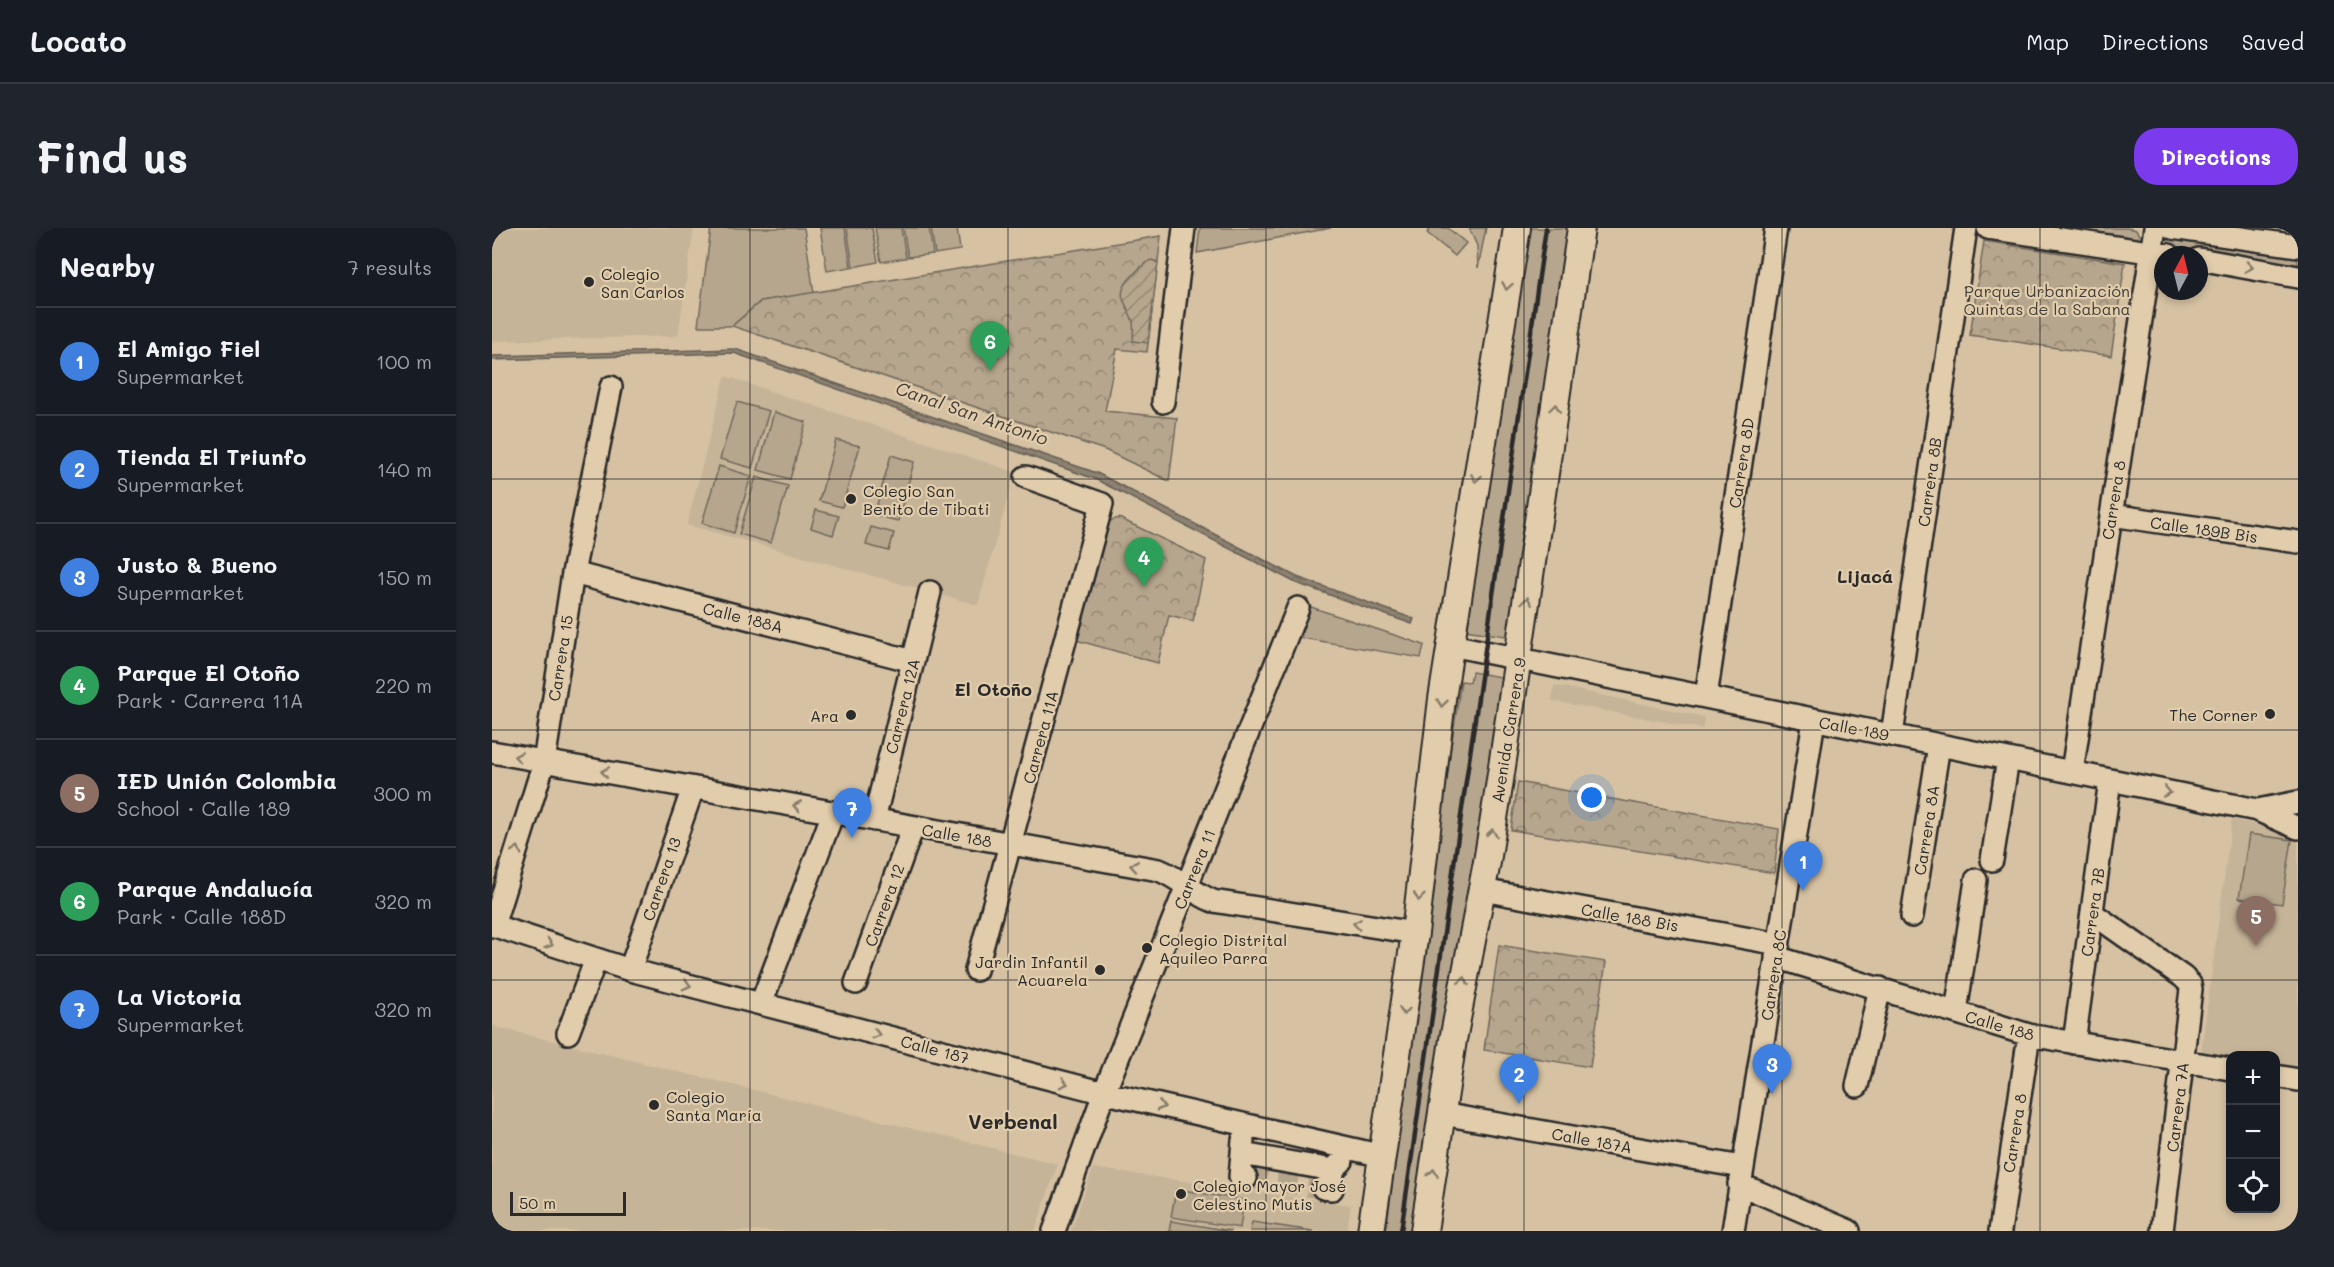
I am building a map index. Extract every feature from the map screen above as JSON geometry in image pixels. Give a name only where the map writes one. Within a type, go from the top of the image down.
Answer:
[{"type":"main road","points":[[1371,1231],[1415,933],[1442,699],[1517,228]]},
{"type":"main road","name":"Avenida Carrera 9","points":[[1424,1231],[1453,1040],[1482,891],[1519,659],[1581,228]]},
{"type":"street","points":[[1163,402],[1183,298],[1184,228]]},
{"type":"street","name":"Carrera 8D","points":[[1706,697],[1776,228]]},
{"type":"street","name":"Carrera 8B","points":[[1892,735],[1966,228]]},
{"type":"street","points":[[1988,228],[2154,253]]},
{"type":"street","name":"Carrera 8","points":[[2155,228],[2158,246]]},
{"type":"street","points":[[2172,228],[2298,246]]},
{"type":"street","points":[[2208,262],[2298,277]]},
{"type":"street","name":"Carrera 8","points":[[2072,772],[2111,515],[2154,286]]},
{"type":"street","name":"Carrera 15","points":[[493,926],[544,762],[573,573],[611,387]]},
{"type":"street","name":"Carrera 11A","points":[[976,970],[1102,504],[1026,477]]},
{"type":"street","name":"Calle 189B Bis","points":[[2111,515],[2298,542]]},
{"type":"street","name":"Calle 188A","points":[[573,573],[913,660]]},
{"type":"street","name":"Carrera 12A","points":[[873,820],[930,592]]},
{"type":"street","name":"Carrera 11","points":[[1054,1231],[1104,1094],[1298,608]]},
{"type":"street","name":"Calle 189","points":[[1451,645],[2257,810],[2298,828]]},
{"type":"street","name":"Carrera 8C","points":[[1733,1231],[1740,1175],[1814,720]]},
{"type":"street","name":"Carrera 8A","points":[[1912,916],[1939,745]]},
{"type":"street","name":"Calle 188","points":[[492,752],[1159,870],[1179,879],[1206,898],[1231,905],[1415,933]]},
{"type":"street","points":[[1992,860],[2008,759]]},
{"type":"street","name":"Carrera 7B","points":[[2074,1043],[2110,780]]},
{"type":"street","name":"Carrera 13","points":[[630,970],[693,788]]},
{"type":"street","name":"Calle 189","points":[[2257,810],[2298,802]]},
{"type":"street","points":[[761,1004],[833,813]]},
{"type":"street","name":"Carrera 12","points":[[856,983],[912,827]]},
{"type":"street","points":[[1956,1012],[1976,880]]},
{"type":"street","name":"Calle 188 Bis","points":[[1482,891],[1777,950]]},
{"type":"street","name":"Carrera 7A","points":[[2092,913],[2190,984],[2162,1231]]},
{"type":"street","name":"Calle 187","points":[[493,926],[630,970],[1104,1094],[1383,1156]]},
{"type":"street","name":"Calle 188","points":[[1777,950],[1880,988],[2029,1035],[2226,1068]]},
{"type":"street","points":[[568,1033],[596,959]]},
{"type":"street","points":[[1857,1086],[1880,988]]},
{"type":"street","name":"Carrera 8","points":[[2000,1231],[2029,1035]]},
{"type":"street","points":[[2280,1077],[2298,1080]]},
{"type":"street","name":"Calle 187A","points":[[1442,1114],[1740,1175],[1819,1225],[1849,1231]]},
{"type":"street","points":[[1245,1125],[1240,1177],[1246,1178]]},
{"type":"street","points":[[1287,1162],[1291,1136]]},
{"type":"street","points":[[1242,1154],[1287,1162],[1328,1179],[1353,1150]]},
{"type":"shaded area","name":"Colegio San Carlos","points":[[492,228],[694,228],[678,336],[492,341]]},
{"type":"shaded area","name":"Colegio San Benito de Tibati","points":[[725,376],[1015,472],[978,605],[687,525]]},
{"type":"shaded area","points":[[1554,685],[1704,717],[1703,729],[1552,701]]},
{"type":"shaded area","points":[[2232,819],[2292,834],[2298,839],[2298,1069],[2280,1066],[2280,1051],[2226,1051],[2226,1057],[2201,1053]]},
{"type":"shaded area","name":"Colegio Santa María","points":[[492,1026],[1058,1164],[1035,1231],[492,1231]]},
{"type":"shaded area","name":"Colegio Mayor José Celestino Mutis","points":[[1093,1168],[1351,1205],[1347,1231],[1071,1231]]},
{"type":"green space","points":[[711,228],[804,228],[814,293],[761,301],[732,326],[698,326]]},
{"type":"green space","points":[[820,228],[845,228],[851,267],[827,271]]},
{"type":"green space","points":[[847,228],[872,228],[878,262],[853,267]]},
{"type":"green space","points":[[875,228],[901,228],[906,258],[881,262]]},
{"type":"green space","points":[[903,228],[929,228],[933,254],[908,257]]},
{"type":"green space","points":[[931,228],[957,228],[960,250],[935,254]]},
{"type":"green space","points":[[1200,228],[1331,228],[1197,253]]},
{"type":"green space","points":[[1431,228],[1448,228],[1466,243],[1455,256],[1427,233]]},
{"type":"green space","points":[[1469,228],[1486,228],[1478,268],[1477,246]]},
{"type":"green space","points":[[1530,228],[1570,228],[1512,637],[1465,630]]},
{"type":"green space","points":[[2064,228],[2127,228],[2136,230],[2139,235],[2137,239],[2133,239]]},
{"type":"green space","points":[[1161,236],[1147,352],[1117,349],[1105,411],[1177,418],[1169,481],[1105,450],[732,326],[761,301]]},
{"type":"green space","points":[[2170,236],[2298,251],[2298,268],[2208,252],[2208,246],[2172,246],[2168,242]]},
{"type":"green space","name":"Parque Urbanización Quintas de la Sabana","points":[[1984,241],[2125,263],[2111,356],[1970,335]]},
{"type":"green space","points":[[1152,260],[1158,263],[1148,343],[1133,341],[1133,322],[1123,298],[1123,288],[1146,262]]},
{"type":"green space","points":[[737,402],[769,411],[752,468],[720,459]]},
{"type":"green space","points":[[774,412],[806,422],[790,479],[758,470]]},
{"type":"green space","points":[[836,440],[860,446],[842,507],[819,501]]},
{"type":"green space","points":[[891,455],[914,462],[898,521],[874,515]]},
{"type":"green space","points":[[719,466],[751,476],[734,533],[702,523]]},
{"type":"green space","points":[[756,477],[788,486],[771,543],[739,534]]},
{"type":"green space","points":[[816,510],[839,516],[833,535],[811,528]]},
{"type":"green space","points":[[1119,518],[1206,560],[1193,621],[1169,615],[1158,663],[1076,640],[1107,522]]},
{"type":"green space","points":[[871,527],[894,533],[889,551],[866,545]]},
{"type":"green space","points":[[1308,606],[1424,645],[1421,658],[1301,638]]},
{"type":"green space","points":[[1472,672],[1501,677],[1480,823],[1450,986],[1414,1231],[1386,1231],[1461,681],[1470,682]]},
{"type":"green space","points":[[1518,782],[1779,829],[1774,873],[1511,830]]},
{"type":"green space","points":[[2249,834],[2292,840],[2282,904],[2239,898]]},
{"type":"green space","points":[[1499,945],[1606,962],[1590,1067],[1484,1050]]},
{"type":"green space","points":[[1176,1189],[1244,1200],[1240,1228],[1171,1217]]},
{"type":"green space","points":[[1171,1221],[1231,1231],[1169,1231]]},
{"type":"green space","points":[[1252,1222],[1313,1231],[1250,1231]]},
{"type":"water","points":[[735,349],[1097,473],[1297,577],[1414,619],[1412,624],[1296,583],[1095,479],[734,353],[492,360],[492,356]]},
{"type":"tunnel","points":[[1246,1178],[1323,1188]]},
{"type":"railway","points":[[1401,1231],[1546,228]]},
{"type":"place","name":"Colegio San Carlos","points":[[589,282]]},
{"type":"place","name":"Parque Andalucía","points":[[990,371]]},
{"type":"place","name":"Colegio San Benito de Tibati","points":[[851,499]]},
{"type":"place","name":"Parque El Otoño","points":[[1144,587]]},
{"type":"place","name":"The Corner","points":[[2270,714]]},
{"type":"place","name":"Ara","points":[[851,715]]},
{"type":"place","name":"La Victoria","points":[[852,838]]},
{"type":"place","name":"El Amigo Fiel","points":[[1803,891]]},
{"type":"place","name":"IED Unión Colombia","points":[[2256,946]]},
{"type":"place","name":"Colegio Distrital Aquileo Parra","points":[[1147,948]]},
{"type":"place","name":"Jardin Infantil Acuarela","points":[[1100,970]]},
{"type":"place","name":"Justo & Bueno","points":[[1772,1094]]},
{"type":"place","name":"Tienda El Triunfo","points":[[1519,1104]]},
{"type":"place","name":"Colegio Santa María","points":[[654,1105]]},
{"type":"place","name":"Colegio Mayor José Celestino Mutis","points":[[1181,1194]]},
{"type":"district","name":"Lijacá","points":[[1865,576]]},
{"type":"district","name":"El Otoño","points":[[993,689]]},
{"type":"district","name":"Verbenal","points":[[1013,1121]]},
{"type":"water label","name":"Canal San Antonio","points":[[972,413]]}]
